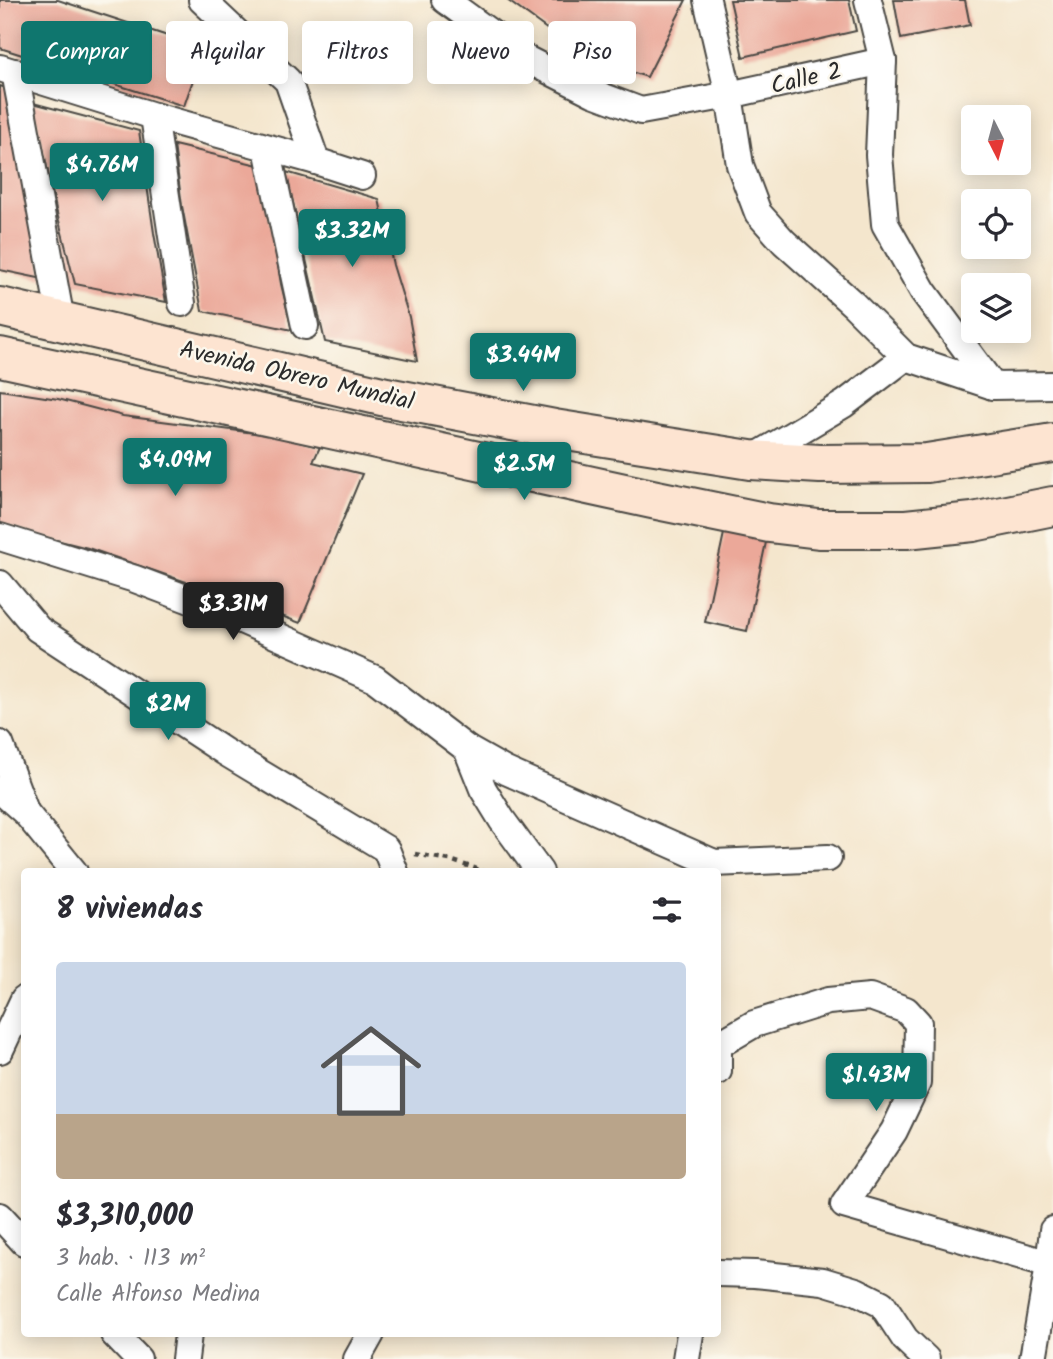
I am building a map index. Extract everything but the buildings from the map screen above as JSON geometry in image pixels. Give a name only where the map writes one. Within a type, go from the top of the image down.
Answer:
[{"type":"main road","name":"Avenida Obrero Mundial","points":[[0,307],[386,397],[554,429],[750,460],[820,464],[927,463],[1053,443]]},
{"type":"main road","name":"Avenida Obrero Mundial","points":[[0,356],[769,523],[819,529],[906,530],[973,522],[1053,506]]},
{"type":"street","points":[[202,0],[288,81],[316,161]]},
{"type":"street","name":"Calle 2","points":[[445,0],[526,59],[593,93],[642,111],[883,61]]},
{"type":"street","points":[[706,0],[729,95],[740,165],[758,213],[783,242],[853,304],[906,357],[993,386],[1053,385]]},
{"type":"street","points":[[868,0],[883,61],[880,155],[885,224],[923,291],[993,386]]},
{"type":"street","points":[[61,320],[7,70],[362,176]]},
{"type":"street","points":[[154,116],[182,303]]},
{"type":"street","points":[[267,148],[305,326]]},
{"type":"street","points":[[750,460],[844,404],[906,357]]},
{"type":"street","points":[[0,537],[135,579],[230,615],[374,679],[467,749],[506,771],[714,863],[828,858]]},
{"type":"street","points":[[1,587],[38,629],[391,860]]},
{"type":"street","points":[[0,744],[26,813]]},
{"type":"street","points":[[467,749],[483,789],[537,868]]},
{"type":"street","points":[[0,790],[26,813],[71,868]]},
{"type":"street","points":[[721,1043],[754,1024],[828,1001],[870,997],[906,1010],[918,1023],[917,1083],[894,1131],[845,1205],[1051,1265]]},
{"type":"street","points":[[0,1050],[21,1005]]},
{"type":"street","points":[[0,1216],[21,1238]]},
{"type":"street","points":[[1033,1359],[1051,1265],[1053,1230]]},
{"type":"street","points":[[721,1273],[823,1281],[856,1292],[882,1304],[904,1349],[926,1359]]},
{"type":"street","points":[[117,1337],[138,1359]]},
{"type":"street","points":[[185,1359],[188,1337]]},
{"type":"street","points":[[357,1359],[370,1337]]},
{"type":"street","points":[[686,1359],[690,1337]]},
{"type":"path","points":[[391,860],[450,860],[474,868]]}]
